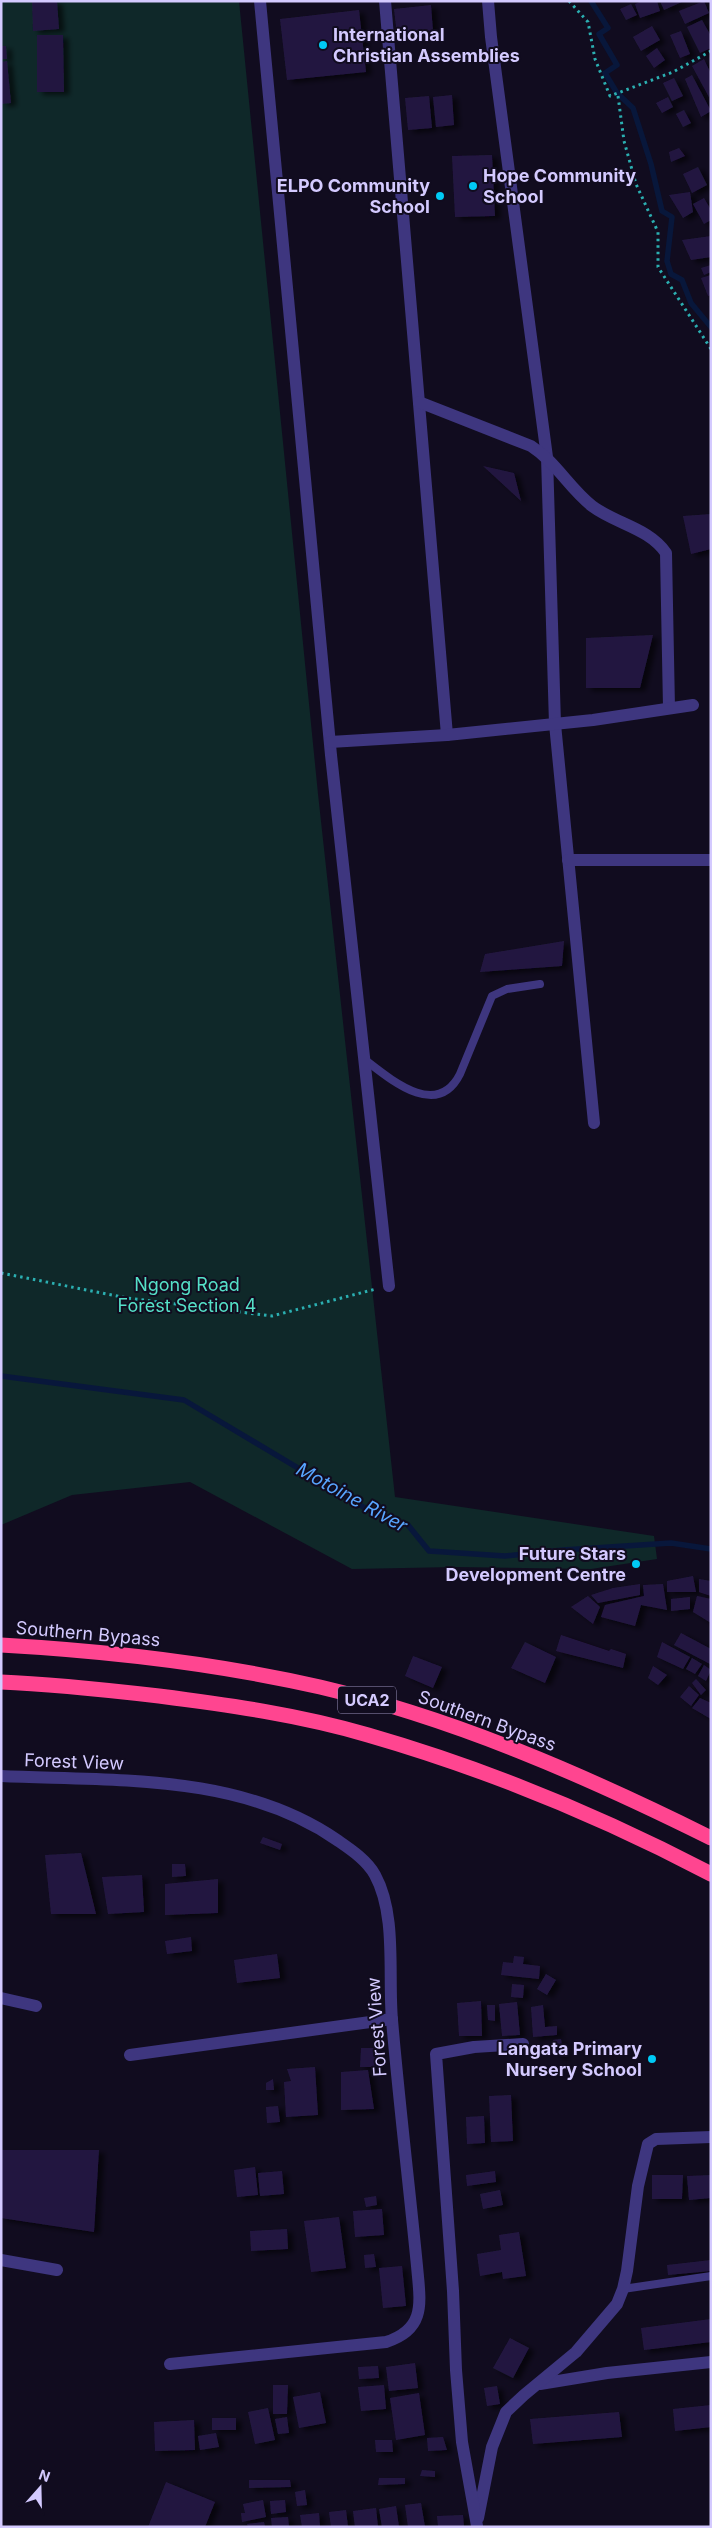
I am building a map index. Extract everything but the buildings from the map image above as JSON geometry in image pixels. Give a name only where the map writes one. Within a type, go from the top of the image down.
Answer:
[{"type":"highway","name":"Southern Bypass","points":[[1,1644],[205,1664],[320,1687],[380,1703],[470,1732],[557,1766],[711,1838]]},
{"type":"highway","name":"UCA2","points":[[1,1682],[127,1692],[212,1703],[294,1717],[368,1735],[560,1803],[648,1841],[711,1874]]},
{"type":"street","points":[[260,1],[330,742],[389,1286]]},
{"type":"street","points":[[385,1],[447,735]]},
{"type":"street","points":[[488,1],[492,47],[547,457],[555,724],[594,1123]]},
{"type":"street","points":[[419,402],[520,440],[547,457],[590,504],[609,517],[652,537],[666,553],[669,708]]},
{"type":"street","points":[[330,742],[447,735],[555,724],[693,705]]},
{"type":"street","points":[[568,860],[711,860]]},
{"type":"street","name":"Forest View","points":[[1,1776],[119,1781],[218,1790],[243,1796],[316,1825],[354,1852],[374,1874],[387,1906],[392,2019],[420,2300],[418,2315],[412,2327],[401,2338],[386,2342],[170,2364]]},
{"type":"street","points":[[1,1998],[36,2006]]},
{"type":"street","points":[[130,2055],[392,2019]]},
{"type":"street","points":[[477,2526],[462,2442],[436,2054],[474,2047],[523,2044]]},
{"type":"street","points":[[477,2526],[492,2447],[499,2426],[514,2403],[576,2352],[617,2304],[623,2289],[640,2179],[648,2144],[656,2139],[711,2137]]},
{"type":"street","points":[[1,2260],[57,2270]]},
{"type":"street","points":[[538,2384],[607,2373],[711,2362]]},
{"type":"lane","points":[[364,1059],[396,1084],[411,1091],[424,1094],[445,1091],[455,1084],[460,1074],[492,996],[507,989],[540,984]]},
{"type":"lane","points":[[623,2289],[711,2276]]},
{"type":"path","points":[[569,1],[588,22],[595,59],[610,96],[674,72],[711,51]]},
{"type":"path","points":[[618,96],[624,142],[636,184],[658,232],[658,267],[711,349]]},
{"type":"path","points":[[1,1273],[127,1298],[272,1316],[389,1286]]},
{"type":"green space","name":"Ngong Road Forest Section 4","points":[[1,1],[239,1],[318,794],[395,1497],[654,1536],[657,1559],[591,1569],[454,1567],[352,1569],[190,1482],[72,1495],[1,1525]]},
{"type":"waterway","points":[[591,1],[608,28],[599,34],[617,65],[605,73],[617,93],[633,108],[651,164],[662,211],[672,217],[667,261],[671,274],[682,280],[691,303],[711,327]]},
{"type":"waterway","name":"Motoine River","points":[[1,1376],[184,1400],[370,1511],[408,1525],[429,1551],[505,1556],[671,1543],[711,1549]]},
{"type":"place","name":"International Christian Assemblies","points":[[323,45]]},
{"type":"place","name":"Hope Community School","points":[[473,186]]},
{"type":"place","name":"ELPO Community School","points":[[440,196]]},
{"type":"place","name":"Future Stars Development Centre","points":[[636,1564]]},
{"type":"place","name":"Langata Primary Nursery School","points":[[652,2059]]}]
